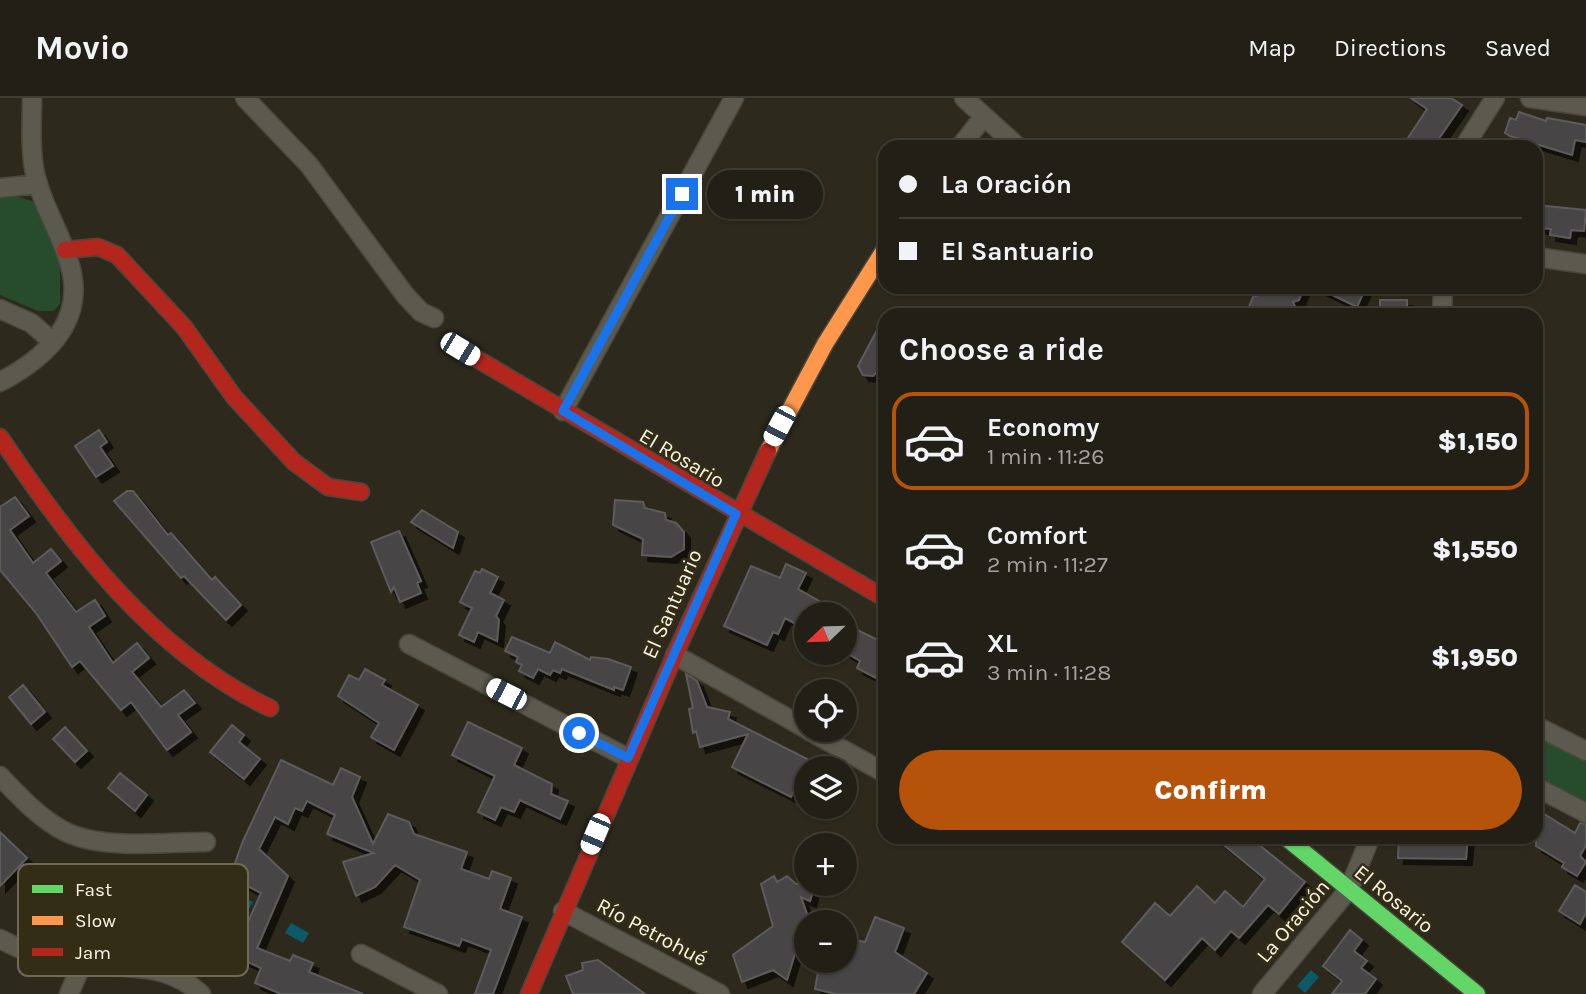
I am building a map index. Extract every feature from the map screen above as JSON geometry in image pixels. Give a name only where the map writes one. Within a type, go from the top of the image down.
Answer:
[{"type":"street","points":[[0,382],[40,358],[65,325],[72,307],[72,278],[65,250],[38,184],[32,98]]},
{"type":"street","points":[[245,98],[309,165],[405,295],[421,312],[434,318]]},
{"type":"street","points":[[563,411],[734,98]]},
{"type":"street","points":[[964,98],[1010,140]]},
{"type":"street","points":[[1468,140],[1495,98]]},
{"type":"street","points":[[1530,98],[1586,106]]},
{"type":"street","points":[[965,140],[984,116]]},
{"type":"street","points":[[0,188],[38,184]]},
{"type":"street","points":[[65,250],[98,247],[117,255],[184,327],[227,387],[293,462],[328,487],[360,492]]},
{"type":"street","points":[[1543,258],[1586,264]]},
{"type":"street","name":"El Santuario","points":[[529,994],[628,758],[736,514],[801,383],[878,260]]},
{"type":"street","points":[[0,309],[31,323],[53,342]]},
{"type":"street","name":"El Rosario","points":[[460,349],[736,514],[878,594]]},
{"type":"street","points":[[0,437],[72,535],[138,610],[221,683],[239,695],[270,708]]},
{"type":"street","points":[[409,644],[628,758]]},
{"type":"street","points":[[675,655],[794,722]]},
{"type":"street","points":[[1543,730],[1586,751]]},
{"type":"street","points":[[830,742],[878,769]]},
{"type":"street","points":[[0,776],[49,822],[81,838],[117,842],[206,842]]},
{"type":"street","points":[[1543,791],[1586,813]]},
{"type":"street","name":"El Rosario","points":[[1294,844],[1477,994]]},
{"type":"street","name":"La Oración","points":[[1262,994],[1349,889],[1368,844]]},
{"type":"street","name":"Río Petrohué","points":[[563,911],[720,994]]},
{"type":"street","points":[[0,939],[18,947]]},
{"type":"street","points":[[361,954],[438,994]]},
{"type":"street","points":[[69,994],[77,976]]},
{"type":"street","points":[[176,976],[201,994]]},
{"type":"green space","points":[[9,194],[38,203],[60,256],[60,304],[53,311],[38,311],[0,295],[0,196]]},
{"type":"green space","points":[[1543,736],[1586,758],[1586,805],[1543,782]]},
{"type":"water","points":[[291,923],[309,933],[303,943],[285,933]]},
{"type":"water","points":[[1311,970],[1319,977],[1305,993],[1297,986]]},
{"type":"building","points":[[1411,98],[1451,98],[1462,105],[1438,140],[1407,140],[1427,109]]},
{"type":"building","points":[[1519,112],[1546,121],[1547,118],[1586,125],[1586,142],[1575,140],[1572,155],[1543,146],[1543,140],[1523,140],[1510,136],[1505,133],[1510,118],[1516,120]]},
{"type":"building","points":[[1543,206],[1586,210],[1584,231],[1571,230],[1570,238],[1550,235],[1551,229],[1543,228]]},
{"type":"building","points":[[1261,294],[1301,294],[1299,300],[1293,302],[1295,307],[1292,308],[1249,308],[1253,297]]},
{"type":"building","points":[[1330,294],[1363,294],[1357,307]]},
{"type":"building","points":[[1380,300],[1407,300],[1407,308],[1380,308]]},
{"type":"building","points":[[876,332],[878,371],[873,376],[863,375],[858,366]]},
{"type":"building","points":[[99,430],[107,442],[100,447],[113,466],[96,477],[75,446]]},
{"type":"building","points":[[127,491],[133,491],[168,535],[171,533],[212,580],[215,577],[241,605],[226,620],[184,576],[181,578],[114,501]]},
{"type":"building","points":[[15,497],[29,516],[10,530],[33,563],[51,549],[61,561],[46,573],[76,612],[95,600],[105,616],[89,627],[113,663],[137,643],[149,658],[132,672],[161,707],[184,690],[195,703],[178,715],[191,732],[167,750],[131,702],[121,710],[80,661],[72,667],[36,613],[0,570],[0,507]]},
{"type":"building","points":[[615,500],[643,502],[645,508],[665,513],[666,520],[676,523],[684,532],[684,549],[671,557],[642,555],[643,539],[613,525]]},
{"type":"building","points":[[422,510],[458,532],[453,548],[411,522]]},
{"type":"building","points":[[399,531],[421,581],[417,583],[421,593],[400,602],[394,587],[391,592],[371,542]]},
{"type":"building","points":[[786,564],[806,573],[798,589],[821,602],[794,602],[794,623],[785,618],[778,634],[773,632],[767,645],[724,626],[751,566],[780,578]]},
{"type":"building","points":[[482,569],[498,577],[490,593],[504,600],[496,616],[499,620],[497,641],[478,632],[474,642],[459,635],[472,608],[460,602],[475,571],[480,573]]},
{"type":"building","points":[[858,630],[878,640],[878,679],[857,668],[860,661]]},
{"type":"building","points":[[512,637],[550,653],[555,642],[590,660],[591,657],[608,659],[631,667],[623,690],[614,687],[614,690],[562,669],[560,673],[553,670],[550,675],[538,669],[533,678],[519,671],[522,665],[516,662],[518,657],[505,651]]},
{"type":"building","points":[[365,669],[385,680],[382,685],[418,705],[394,750],[371,737],[379,723],[338,696],[349,675],[359,680]]},
{"type":"building","points":[[686,674],[697,681],[707,707],[730,712],[728,719],[801,756],[794,756],[794,791],[791,797],[732,767],[748,734],[700,747],[696,731],[693,733],[689,709],[693,708]]},
{"type":"building","points":[[23,685],[45,712],[31,724],[9,697]]},
{"type":"building","points":[[468,722],[522,748],[514,765],[552,784],[551,794],[568,801],[560,819],[520,800],[514,812],[501,807],[495,820],[478,812],[495,776],[452,755]]},
{"type":"building","points":[[232,725],[244,735],[239,742],[260,759],[244,779],[210,752]]},
{"type":"building","points":[[65,727],[87,751],[75,762],[53,739]]},
{"type":"building","points":[[281,760],[333,785],[341,768],[360,777],[352,797],[373,844],[388,814],[409,822],[414,834],[467,852],[461,869],[489,879],[492,871],[511,878],[500,909],[522,917],[493,994],[475,994],[491,950],[462,939],[459,946],[404,927],[420,880],[395,865],[375,887],[356,896],[343,862],[374,853],[327,834],[335,815],[307,801],[302,811],[295,808],[288,824],[275,817],[259,849],[288,876],[257,948],[290,961],[293,955],[313,963],[309,972],[363,994],[281,994],[255,983],[261,968],[248,962],[248,922],[261,893],[248,886],[248,864],[235,864]]},
{"type":"building","points":[[120,773],[147,795],[135,811],[108,788]]},
{"type":"building","points":[[1543,813],[1575,833],[1580,823],[1586,824],[1586,845],[1580,856],[1586,862],[1577,876],[1562,867],[1564,863],[1536,846],[1543,844]]},
{"type":"building","points":[[0,832],[27,858],[18,864],[18,867],[0,886]]},
{"type":"building","points":[[1223,844],[1258,844],[1305,882],[1279,914],[1268,905],[1239,938],[1231,931],[1215,950],[1202,938],[1165,980],[1122,942],[1155,903],[1170,916],[1197,886],[1215,903],[1225,891],[1243,907],[1265,879]]},
{"type":"building","points":[[1399,844],[1467,844],[1466,859],[1398,858]]},
{"type":"building","points":[[774,876],[777,882],[787,876],[794,882],[794,896],[811,896],[810,901],[801,897],[806,910],[794,910],[794,957],[787,980],[773,970],[742,982],[733,955],[773,926],[761,884]]},
{"type":"building","points":[[1575,885],[1586,892],[1586,913],[1580,924],[1559,911]]},
{"type":"building","points":[[875,917],[904,928],[895,952],[927,973],[914,994],[836,994],[815,989],[818,973],[857,973],[857,940],[865,942]]},
{"type":"building","points":[[1350,930],[1362,940],[1354,951],[1367,961],[1361,968],[1376,979],[1365,994],[1332,994],[1342,981],[1323,966]]},
{"type":"building","points":[[598,960],[645,994],[573,994],[566,976],[583,970],[582,963]]},
{"type":"traffic: fast","points":[[1294,844],[1477,994]]},
{"type":"traffic: slow","points":[[768,451],[825,344],[878,260]]},
{"type":"traffic: jam","points":[[65,250],[98,247],[117,255],[184,327],[234,397],[294,462],[328,487],[361,492]]},
{"type":"traffic: jam","points":[[460,349],[878,594]]},
{"type":"traffic: jam","points":[[0,437],[55,516],[118,591],[152,626],[228,685],[270,708]]},
{"type":"traffic: jam","points":[[529,994],[676,652],[768,451]]},
{"type":"route","points":[[579,733],[628,758],[736,514],[563,411],[682,194]]}]
